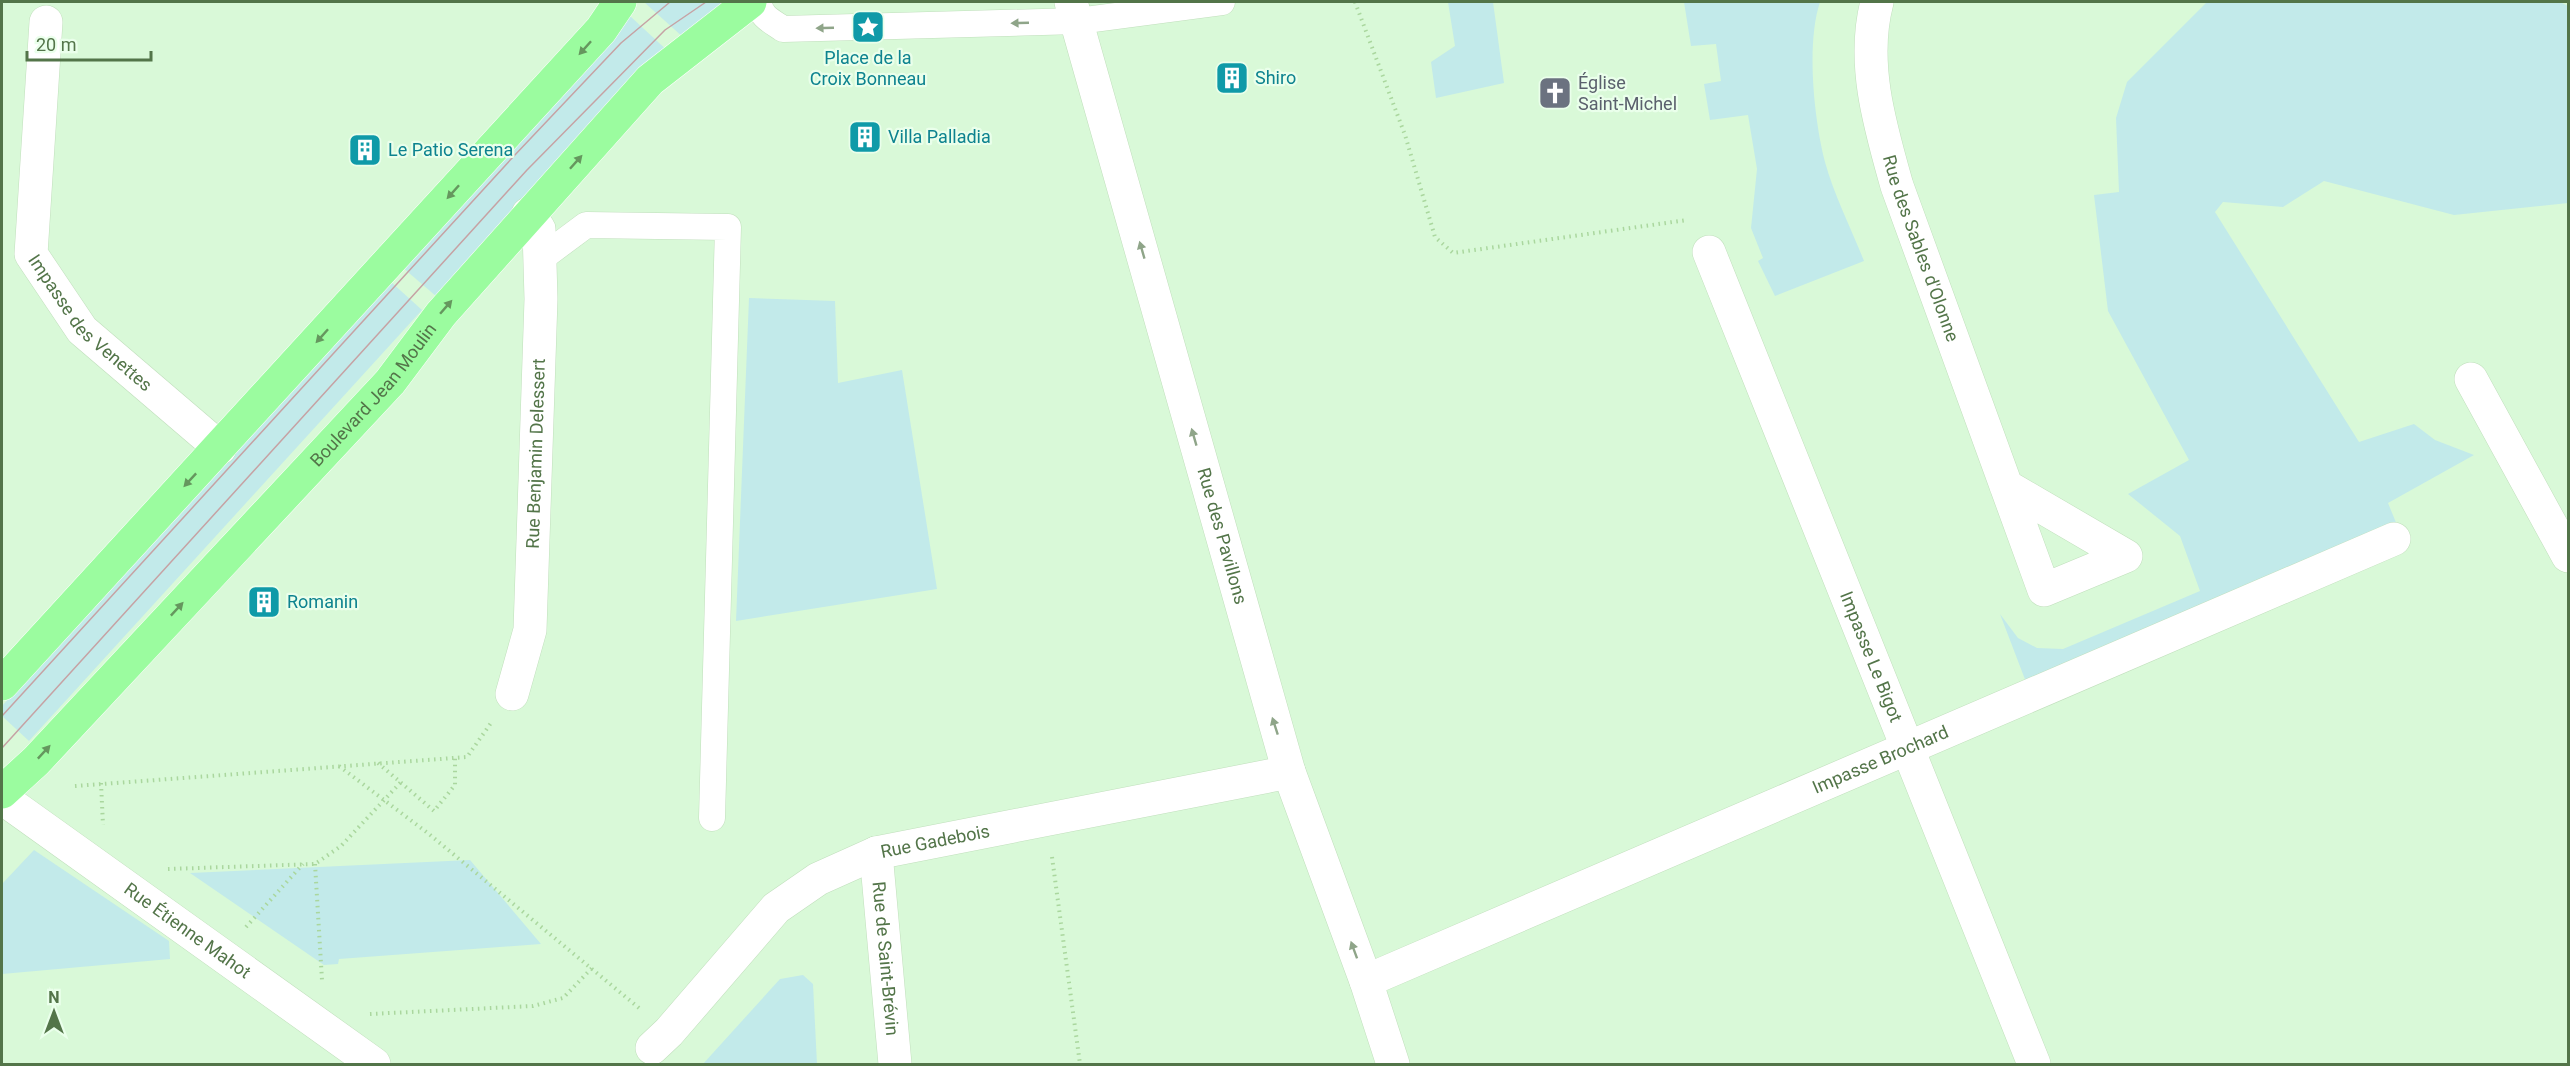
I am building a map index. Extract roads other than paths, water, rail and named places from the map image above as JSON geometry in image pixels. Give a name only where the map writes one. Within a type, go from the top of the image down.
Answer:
[{"type":"main road","points":[[2,684],[601,30],[620,2]]},
{"type":"main road","name":"Boulevard Jean Moulin","points":[[2,792],[36,761],[390,382],[441,314],[528,214],[650,81],[750,2]]},
{"type":"street","name":"Rue des Sables d'Olonne","points":[[1877,2],[1872,22],[1872,69],[1878,118],[1897,186],[2006,486]]},
{"type":"street","name":"Rue des Pavillons","points":[[1075,11],[1289,772],[1366,981],[1393,1065]]},
{"type":"street","name":"Impasse des Venettes","points":[[46,22],[31,254],[82,330],[220,448]]},
{"type":"street","name":"Rue Benjamin Delessert","points":[[512,694],[530,630],[541,299],[538,229],[528,214]]},
{"type":"street","name":"Impasse Le Bigot","points":[[1709,252],[2034,1065]]},
{"type":"street","points":[[2471,378],[2568,556]]},
{"type":"street","name":"Impasse Brochard","points":[[1366,981],[2394,538]]},
{"type":"street","name":"Rue Gadebois","points":[[660,1040],[776,908],[818,879],[876,853],[1289,772]]},
{"type":"street","name":"Rue Étienne Mahot","points":[[2,798],[374,1065]]},
{"type":"street","name":"Rue de Saint-Brévin","points":[[876,853],[895,1065]]},
{"type":"lane","points":[[759,2],[759,7],[765,16],[783,29],[1222,2]]},
{"type":"lane","points":[[539,260],[586,225],[728,227],[711,818]]},
{"type":"tram line","points":[[2,716],[513,157],[621,43],[670,2]]},
{"type":"tram line","points":[[2,748],[527,170],[665,30],[706,2]]},
{"type":"place","name":"Place de la Croix Bonneau","points":[[868,27]]},
{"type":"place","name":"Shiro","points":[[1232,78]]},
{"type":"place","name":"Église Saint-Michel","points":[[1555,93]]},
{"type":"place","name":"Villa Palladia","points":[[865,137]]},
{"type":"place","name":"Le Patio Serena","points":[[365,150]]},
{"type":"place","name":"Romanin","points":[[264,602]]}]
